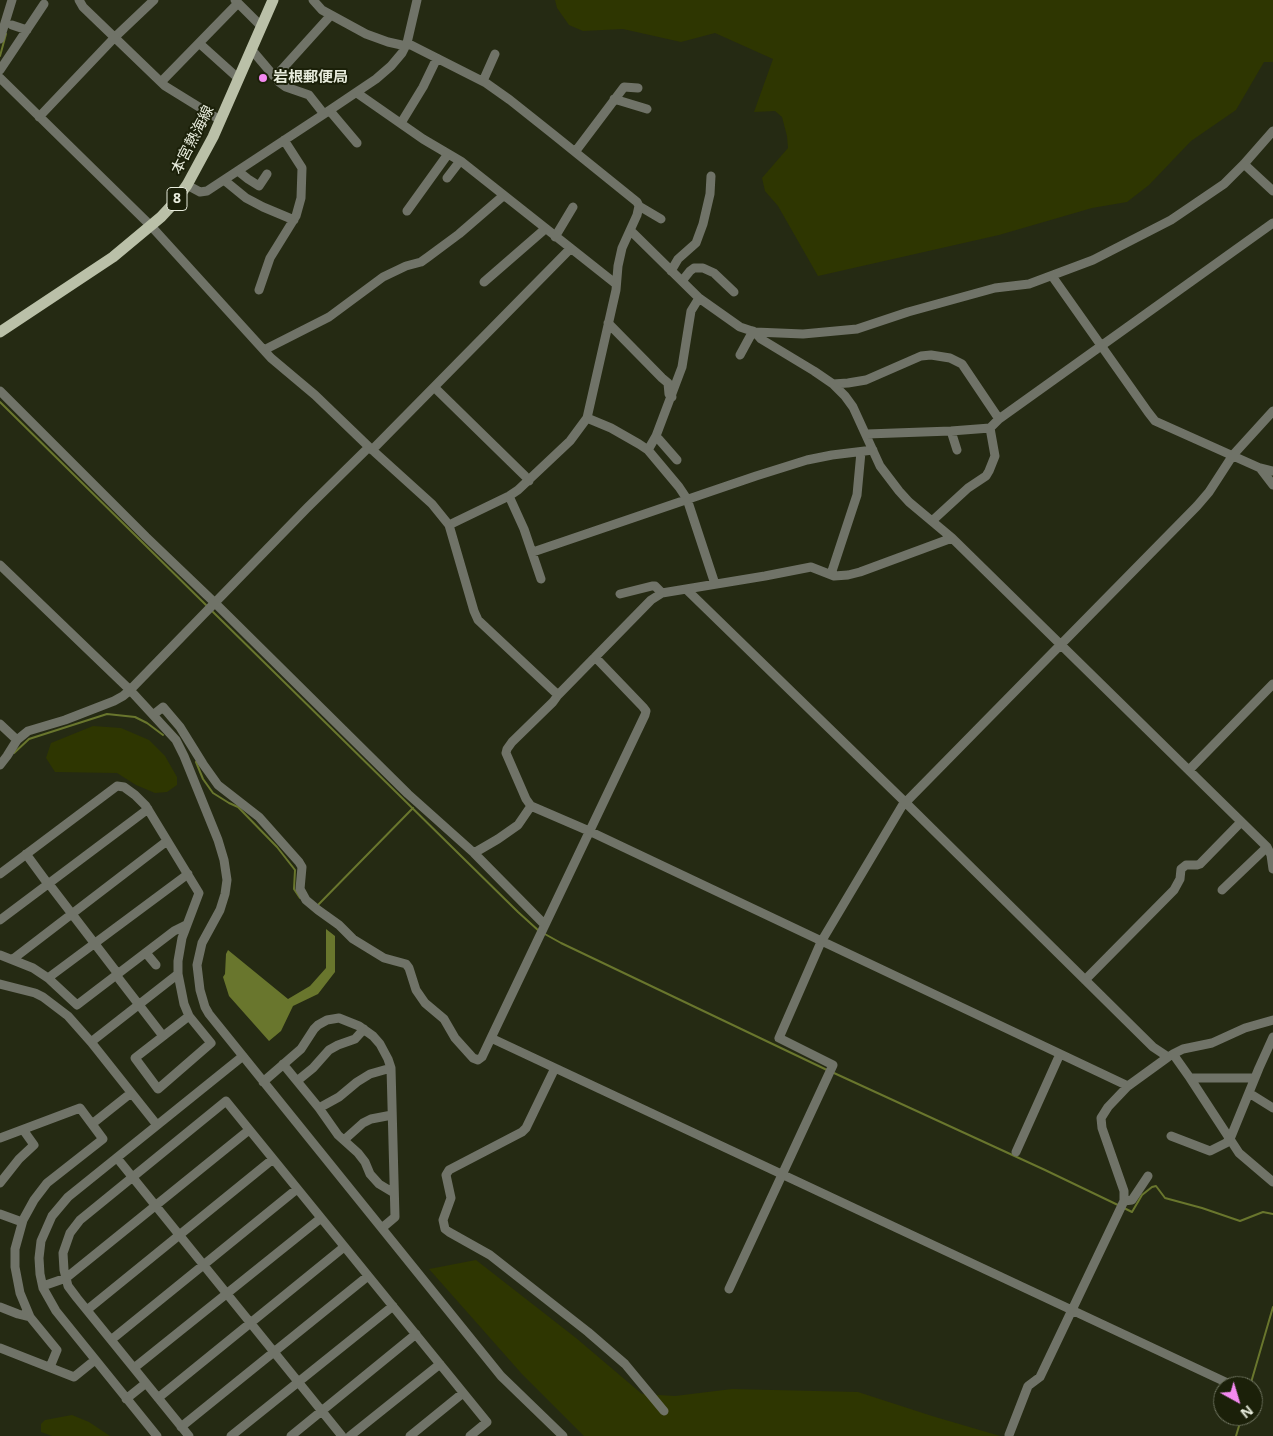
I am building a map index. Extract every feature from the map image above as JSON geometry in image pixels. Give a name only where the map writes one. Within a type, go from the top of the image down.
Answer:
[{"type":"main road","name":"本宮熱海線","points":[[0,332],[114,257],[151,226],[174,203],[202,160],[273,0]]},
{"type":"street","points":[[0,39],[12,0]]},
{"type":"street","points":[[79,0],[83,7],[164,86],[220,120]]},
{"type":"street","points":[[39,117],[154,0]]},
{"type":"street","points":[[313,0],[322,10],[366,34],[388,42],[406,44],[482,81],[510,100],[637,202],[639,206],[661,219]]},
{"type":"street","points":[[187,185],[204,192],[357,93],[391,66],[399,58],[406,44],[417,0]]},
{"type":"street","points":[[161,82],[236,2],[261,26]]},
{"type":"street","points":[[0,70],[44,4]]},
{"type":"street","points":[[275,77],[331,15]]},
{"type":"street","points":[[12,24],[27,30]]},
{"type":"street","points":[[199,43],[239,79]]},
{"type":"street","points":[[251,49],[279,82],[309,95],[357,142]]},
{"type":"street","points":[[482,81],[495,54]]},
{"type":"street","points":[[401,122],[423,87],[438,58]]},
{"type":"street","points":[[0,78],[151,226],[264,350],[432,504],[450,525],[478,620],[558,695]]},
{"type":"street","points":[[574,152],[624,87],[638,88]]},
{"type":"street","points":[[357,93],[460,161],[616,284]]},
{"type":"street","points":[[614,99],[647,109]]},
{"type":"street","points":[[630,231],[699,298],[740,327],[754,332],[803,334],[856,329],[908,312],[995,288],[1028,284],[1093,260],[1171,220],[1224,184],[1273,131]]},
{"type":"street","points":[[259,290],[270,258],[294,220],[301,198],[302,168],[284,140]]},
{"type":"street","points":[[407,211],[448,154]]},
{"type":"street","points":[[447,178],[460,161]]},
{"type":"street","points":[[1244,164],[1273,191]]},
{"type":"street","points":[[238,171],[259,186],[267,174]]},
{"type":"street","points":[[671,270],[678,259],[696,243],[703,224],[710,194],[711,176]]},
{"type":"street","points":[[224,180],[246,198],[294,220]]},
{"type":"street","points":[[264,350],[329,317],[382,278],[406,266],[421,262],[464,230],[503,196]]},
{"type":"street","points":[[450,525],[509,496],[528,481],[570,441],[587,418],[622,248],[639,206]]},
{"type":"street","points":[[555,237],[573,207]]},
{"type":"street","points":[[867,434],[990,428],[999,419],[1273,223]]},
{"type":"street","points":[[484,282],[545,229]]},
{"type":"street","points":[[0,765],[17,740],[28,731],[65,720],[114,701],[130,690],[307,508],[434,387],[570,249]]},
{"type":"street","points":[[682,282],[694,268],[703,268],[714,274],[734,292]]},
{"type":"street","points":[[1052,276],[1155,421],[1260,468],[1273,471]]},
{"type":"street","points":[[648,450],[656,436],[672,397],[682,367],[691,311],[699,298]]},
{"type":"street","points":[[608,323],[668,383],[669,394],[672,397]]},
{"type":"street","points":[[740,355],[754,332]]},
{"type":"street","points":[[754,332],[761,339],[833,384],[850,402],[867,434],[873,450],[888,477],[899,491],[909,502],[952,538],[1062,644],[1125,709],[1267,847],[1271,855],[1273,869]]},
{"type":"street","points":[[833,384],[866,380],[921,356],[931,355],[950,358],[962,364],[999,419]]},
{"type":"street","points":[[434,387],[528,481]]},
{"type":"street","points":[[0,391],[408,794],[474,852],[543,930]]},
{"type":"street","points":[[729,1289],[833,1065],[778,1038],[822,942],[902,806],[1198,506],[1233,455],[1273,411]]},
{"type":"street","points":[[587,418],[611,428],[640,444],[648,450],[679,487],[686,500],[716,584]]},
{"type":"street","points":[[932,521],[989,472],[995,456],[990,428]]},
{"type":"street","points":[[951,431],[957,450]]},
{"type":"street","points":[[656,436],[677,460]]},
{"type":"street","points":[[533,552],[807,460],[873,450]]},
{"type":"street","points":[[831,574],[857,496],[861,452]]},
{"type":"street","points":[[1260,468],[1273,485]]},
{"type":"street","points":[[509,496],[533,552],[541,579]]},
{"type":"street","points":[[952,538],[860,572],[840,576],[811,567],[662,593],[651,600],[512,742],[506,753],[526,799],[531,806],[589,831],[1128,1086]]},
{"type":"street","points":[[0,565],[130,690],[176,740],[184,756],[218,840],[227,870],[226,889],[220,910],[202,943],[197,965],[201,998],[209,1014],[501,1376],[563,1436]]},
{"type":"street","points":[[620,594],[652,586],[655,586],[662,593]]},
{"type":"street","points":[[686,589],[1153,1047],[1170,1056],[1190,1078],[1239,1153],[1273,1182]]},
{"type":"street","points":[[153,715],[164,707],[180,727],[218,785],[259,817],[299,862],[302,868],[300,889],[311,904],[339,925],[353,939],[388,960],[406,964],[416,990],[425,1003],[444,1018],[455,1038],[473,1058],[478,1060],[482,1057],[646,711],[595,657]]},
{"type":"street","points":[[1188,770],[1273,684]]},
{"type":"street","points":[[0,724],[17,740]]},
{"type":"street","points":[[0,874],[117,786],[124,787],[135,795],[148,809],[199,893],[186,925],[180,950],[178,974],[184,1004],[189,1016],[211,1043],[158,1089],[135,1058],[189,1016]]},
{"type":"street","points":[[474,852],[518,825],[531,806]]},
{"type":"street","points":[[0,920],[148,809]]},
{"type":"street","points":[[1085,980],[1174,890],[1180,879],[1181,869],[1186,865],[1200,864],[1241,822]]},
{"type":"street","points":[[13,959],[167,841]]},
{"type":"street","points":[[1222,890],[1267,847]]},
{"type":"street","points":[[26,854],[95,943],[163,1036]]},
{"type":"street","points":[[48,978],[188,874]]},
{"type":"street","points":[[0,955],[33,968],[48,978],[77,1005],[174,931],[186,925]]},
{"type":"street","points":[[146,953],[156,965]]},
{"type":"street","points":[[91,1042],[178,974]]},
{"type":"street","points":[[0,984],[35,993],[68,1016],[157,1125]]},
{"type":"street","points":[[263,1082],[301,1049],[314,1029],[326,1020],[344,1019],[364,1029],[380,1044],[391,1068],[395,1217],[382,1228]]},
{"type":"street","points":[[1009,1435],[1028,1386],[1040,1377],[1124,1201],[1124,1191],[1102,1128],[1101,1121],[1108,1107],[1128,1086],[1183,1049],[1212,1043],[1245,1028],[1273,1020]]},
{"type":"street","points":[[297,1081],[313,1068],[329,1050],[355,1039],[364,1029]]},
{"type":"street","points":[[1171,1136],[1210,1152],[1226,1143],[1230,1139],[1273,1037]]},
{"type":"street","points":[[491,1038],[1213,1376]]},
{"type":"street","points":[[1016,1152],[1060,1054]]},
{"type":"street","points":[[157,1436],[56,1311],[42,1286],[40,1245],[44,1230],[52,1216],[68,1197],[243,1056]]},
{"type":"street","points":[[283,1064],[319,1108],[338,1135],[358,1153],[365,1162],[370,1174],[380,1186],[394,1193]]},
{"type":"street","points":[[319,1108],[370,1074],[391,1068]]},
{"type":"street","points":[[555,1068],[526,1128],[522,1132],[448,1170],[446,1175],[451,1198],[443,1220],[445,1229],[490,1255],[588,1332],[624,1364],[664,1411]]},
{"type":"street","points":[[1190,1078],[1255,1078]]},
{"type":"street","points":[[92,1124],[131,1093]]},
{"type":"street","points":[[1249,1093],[1273,1108]]},
{"type":"street","points":[[188,1436],[68,1286],[63,1253],[70,1233],[80,1220],[226,1101],[487,1422],[470,1436]]},
{"type":"street","points":[[0,1138],[24,1131],[80,1108],[103,1138],[48,1183],[34,1200],[22,1222],[15,1249],[14,1267],[20,1293],[30,1317],[57,1350],[50,1367]]},
{"type":"street","points":[[344,1140],[371,1119],[392,1115]]},
{"type":"street","points":[[42,1286],[66,1278],[250,1130]]},
{"type":"street","points":[[0,1184],[19,1159],[34,1145],[24,1131]]},
{"type":"street","points":[[117,1158],[342,1436]]},
{"type":"street","points":[[87,1310],[273,1159]]},
{"type":"street","points":[[1124,1201],[1132,1200],[1148,1176]]},
{"type":"street","points":[[110,1340],[297,1189]]},
{"type":"street","points":[[0,1214],[22,1222]]},
{"type":"street","points":[[134,1368],[321,1218]]},
{"type":"street","points":[[158,1398],[344,1247]]},
{"type":"street","points":[[181,1427],[368,1276]]},
{"type":"street","points":[[231,1436],[393,1306]]},
{"type":"street","points":[[0,1307],[30,1317]]},
{"type":"street","points":[[291,1436],[416,1334]]},
{"type":"street","points":[[0,1348],[74,1377],[95,1360]]},
{"type":"street","points":[[350,1436],[440,1364]]},
{"type":"street","points":[[126,1399],[146,1383]]},
{"type":"street","points":[[410,1436],[463,1393]]},
{"type":"shaded area","points":[[555,0],[1273,0],[1273,62],[1264,62],[1236,110],[1191,141],[1149,185],[1127,202],[1092,208],[999,235],[818,276],[778,206],[765,191],[762,178],[788,148],[782,117],[775,111],[754,112],[773,59],[715,33],[681,42],[623,29],[583,31],[569,25],[557,8]]},
{"type":"shaded area","points":[[93,726],[121,728],[149,740],[165,756],[177,777],[177,785],[167,792],[155,793],[136,785],[117,773],[55,772],[46,758],[51,743]]},
{"type":"shaded area","points":[[326,929],[335,936],[335,972],[318,994],[293,1006],[281,1031],[269,1041],[229,996],[223,977],[228,950],[288,999],[310,986],[326,968]]},
{"type":"shaded area","points":[[476,1260],[576,1338],[642,1394],[675,1396],[732,1389],[858,1392],[1000,1436],[584,1436],[521,1373],[429,1269]]},
{"type":"shaded area","points":[[72,1415],[89,1422],[110,1436],[52,1436],[41,1432],[41,1424],[45,1420]]},
{"type":"waterway","points":[[0,56],[6,34]]},
{"type":"waterway","points":[[0,402],[207,606]]},
{"type":"waterway","points":[[212,611],[539,931]]},
{"type":"waterway","points":[[14,753],[29,739],[107,714],[135,717],[163,735]]},
{"type":"waterway","points":[[196,762],[203,779],[213,793],[238,807],[277,847],[295,870],[294,889],[300,898]]},
{"type":"waterway","points":[[317,906],[413,808]]},
{"type":"waterway","points":[[543,933],[827,1070]]},
{"type":"waterway","points":[[834,1073],[1120,1206]]},
{"type":"waterway","points":[[1124,1208],[1132,1212],[1142,1195],[1156,1186],[1165,1198],[1240,1221],[1263,1212],[1273,1214]]},
{"type":"waterway","points":[[1253,1376],[1273,1307]]},
{"type":"waterway","points":[[1236,1436],[1239,1426]]},
{"type":"place","name":"岩根郵便局","points":[[263,78]]}]
